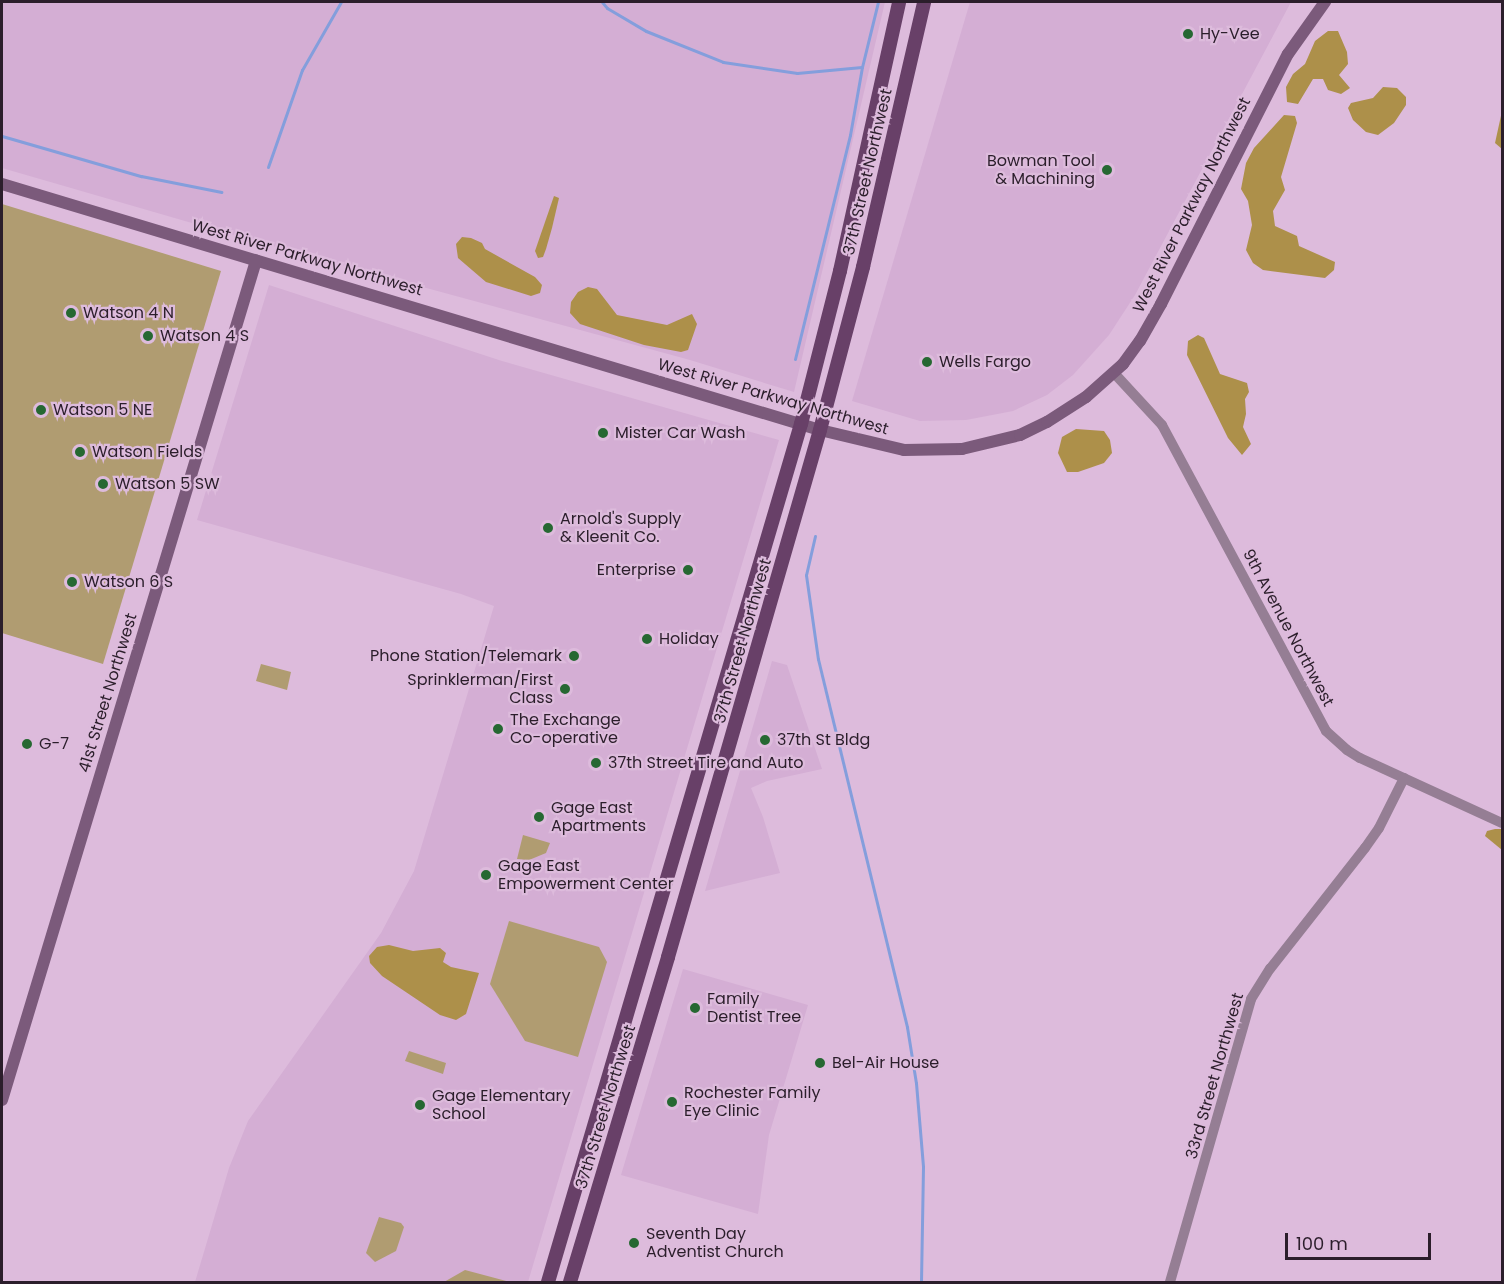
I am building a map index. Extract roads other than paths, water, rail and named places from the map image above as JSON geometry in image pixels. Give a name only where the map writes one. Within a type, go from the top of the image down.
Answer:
[{"type":"main road","name":"37th Street Northwest","points":[[549,1282],[801,424],[840,272],[899,2]]},
{"type":"main road","name":"37th Street Northwest","points":[[570,1282],[675,935],[820,430],[860,277],[924,2]]},
{"type":"main road","name":"West River Parkway Northwest","points":[[2,184],[820,430],[904,450],[943,451],[984,446],[1020,435],[1047,422],[1086,397],[1114,374],[1140,341],[1288,54],[1324,2]]},
{"type":"main road","name":"41st Street Northwest","points":[[2,1100],[256,261]]},
{"type":"street","name":"9th Avenue Northwest","points":[[1114,374],[1162,424],[1326,731],[1347,750],[1503,823]]},
{"type":"street","name":"33rd Street Northwest","points":[[1170,1282],[1251,999],[1270,969],[1379,828],[1404,778]]},
{"type":"waterway","points":[[268,167],[302,70],[341,2]]},
{"type":"waterway","points":[[602,2],[607,8],[646,31],[723,62],[797,73],[862,67]]},
{"type":"waterway","points":[[795,359],[850,135],[862,67],[878,2]]},
{"type":"waterway","points":[[2,136],[141,176],[221,192]]},
{"type":"waterway","points":[[815,536],[806,575],[818,659],[907,1027],[916,1083],[923,1167],[921,1282]]},
{"type":"place","name":"Hy-Vee","points":[[1188,34]]},
{"type":"place","name":"Bowman Tool & Machining","points":[[1107,170]]},
{"type":"place","name":"Watson 4 N","points":[[71,313]]},
{"type":"place","name":"Watson 4 S","points":[[148,336]]},
{"type":"place","name":"Wells Fargo","points":[[927,362]]},
{"type":"place","name":"Watson 5 NE","points":[[41,410]]},
{"type":"place","name":"Mister Car Wash","points":[[603,433]]},
{"type":"place","name":"Watson Fields","points":[[80,452]]},
{"type":"place","name":"Watson 5 SW","points":[[103,484]]},
{"type":"place","name":"Arnold's Supply & Kleenit Co.","points":[[548,528]]},
{"type":"place","name":"Enterprise","points":[[688,570]]},
{"type":"place","name":"Watson 6 S","points":[[72,582]]},
{"type":"place","name":"Holiday","points":[[647,639]]},
{"type":"place","name":"Phone Station/Telemark","points":[[574,656]]},
{"type":"place","name":"Sprinklerman/First Class","points":[[565,689]]},
{"type":"place","name":"The Exchange Co-operative","points":[[498,729]]},
{"type":"place","name":"37th St Bldg","points":[[765,740]]},
{"type":"place","name":"G-7","points":[[27,744]]},
{"type":"place","name":"37th Street Tire and Auto","points":[[596,763]]},
{"type":"place","name":"Gage East Apartments","points":[[539,817]]},
{"type":"place","name":"Gage East Empowerment Center","points":[[486,875]]},
{"type":"place","name":"Family Dentist Tree","points":[[695,1008]]},
{"type":"place","name":"Bel-Air House","points":[[820,1063]]},
{"type":"place","name":"Rochester Family Eye Clinic","points":[[672,1102]]},
{"type":"place","name":"Gage Elementary School","points":[[420,1105]]},
{"type":"place","name":"Seventh Day Adventist Church","points":[[634,1243]]}]
